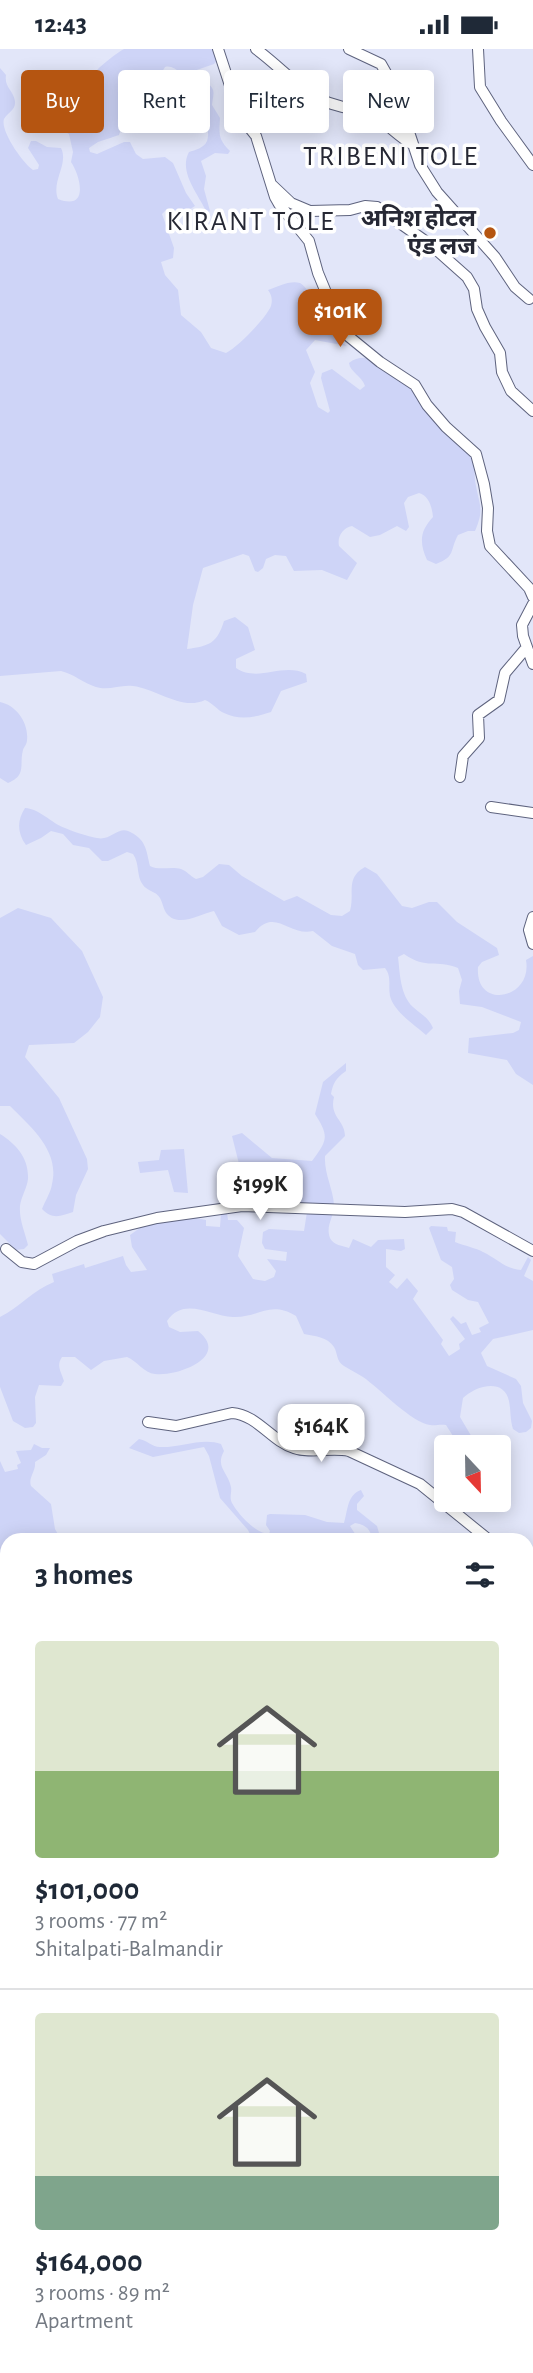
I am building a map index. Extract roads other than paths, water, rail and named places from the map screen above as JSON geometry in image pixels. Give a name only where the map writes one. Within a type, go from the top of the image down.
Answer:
[{"type":"street","points":[[218,49],[240,116],[256,136],[279,204],[309,241],[318,273],[342,331],[380,362],[415,385],[440,420],[476,454],[488,508],[486,531],[490,546],[533,597]]},
{"type":"street","points":[[256,49],[311,94],[330,104],[379,119],[412,144]]},
{"type":"street","points":[[349,49],[382,64],[394,87],[421,165],[437,192],[495,257],[515,287],[532,301]]},
{"type":"street","points":[[478,49],[480,87],[533,165]]},
{"type":"street","points":[[272,185],[291,203],[310,211],[377,207],[431,245],[467,277],[474,289],[477,309],[500,353],[502,372],[511,391],[533,411]]},
{"type":"street","points":[[533,604],[523,625],[533,664]]},
{"type":"street","points":[[460,777],[463,756],[478,738],[478,715],[499,700],[505,673],[527,647]]},
{"type":"street","points":[[491,807],[533,813]]},
{"type":"street","points":[[533,917],[529,930],[533,944]]},
{"type":"street","points":[[6,1249],[22,1262],[34,1264],[77,1241],[104,1231],[157,1218],[242,1206],[405,1212],[452,1209],[463,1212],[533,1251]]},
{"type":"street","points":[[148,1422],[176,1426],[232,1413],[240,1414],[291,1447],[300,1450],[338,1448],[349,1451],[420,1484],[480,1533]]},
{"type":"place","name":"अनिश होटल एंड लज","points":[[490,233]]},
{"type":"district","name":"TRIBENI TOLE","points":[[391,157]]},
{"type":"district","name":"KIRANT TOLE","points":[[251,222]]}]
